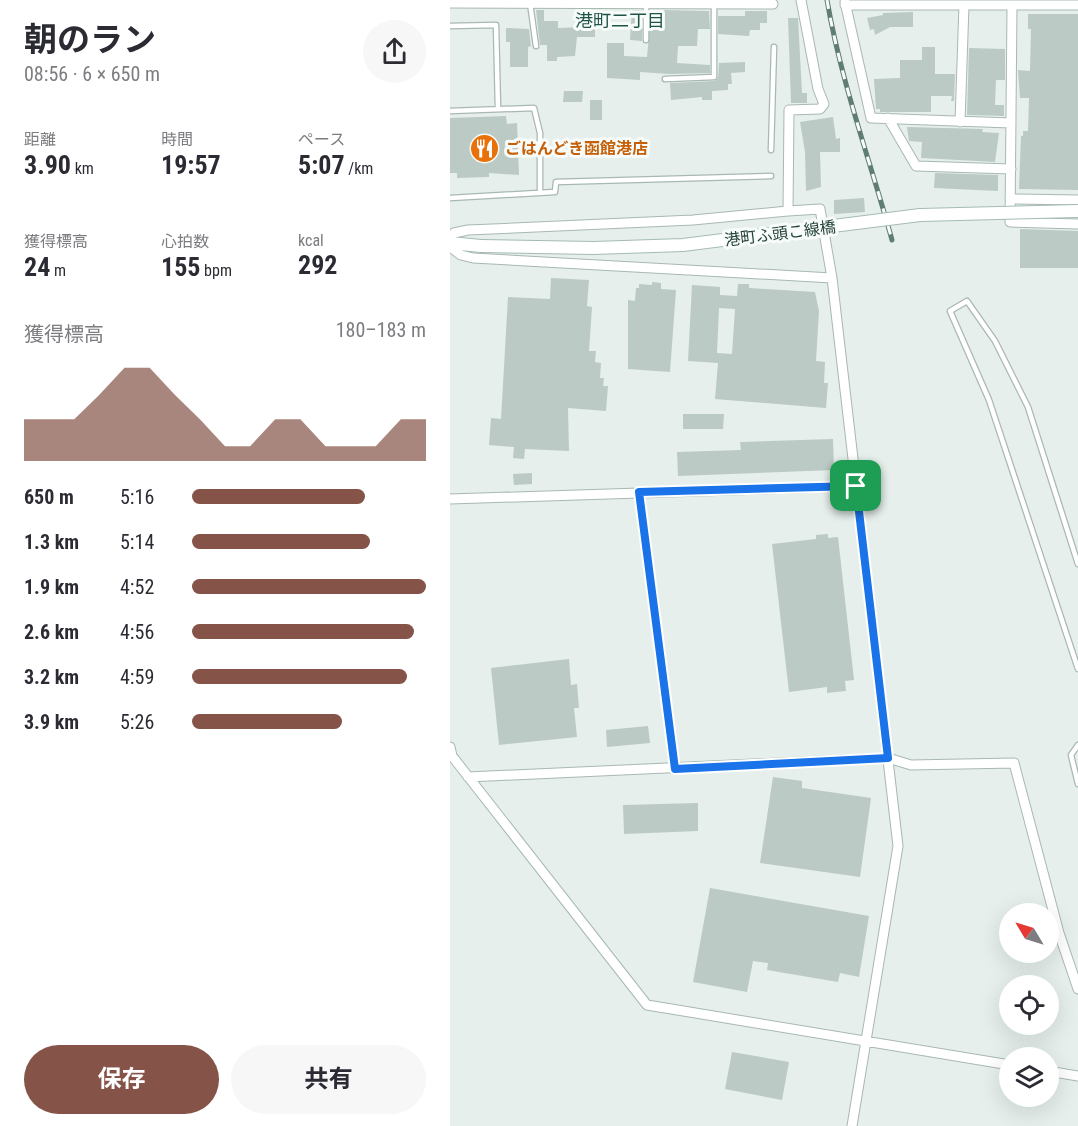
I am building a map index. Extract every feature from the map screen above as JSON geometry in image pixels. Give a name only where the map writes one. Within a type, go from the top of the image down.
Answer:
[{"type":"street","points":[[788,211],[789,110],[820,109],[824,104],[818,89],[801,0]]},
{"type":"street","points":[[450,3],[773,4]]},
{"type":"street","points":[[1011,123],[871,118],[845,4],[1078,5]]},
{"type":"street","points":[[960,122],[963,4]]},
{"type":"street","points":[[1012,6],[1010,222],[1078,224]]},
{"type":"street","points":[[888,118],[916,166],[1011,169]]},
{"type":"street","points":[[1010,199],[1078,200]]},
{"type":"street","points":[[450,237],[454,233],[468,230],[704,219],[820,209],[832,278],[898,846],[852,1126]]},
{"type":"street","name":"港町ふ頭こ線橋","points":[[450,245],[594,248],[671,246],[920,215],[1078,211]]},
{"type":"street","points":[[450,245],[461,255],[473,258],[832,278]]},
{"type":"street","points":[[450,499],[856,486]]},
{"type":"street","points":[[639,492],[675,769]]},
{"type":"street","points":[[450,747],[452,756],[468,777],[647,1005],[999,1063]]},
{"type":"street","points":[[468,777],[888,758],[911,765],[1014,763],[1059,933],[1078,989]]},
{"type":"street","points":[[1059,1073],[1078,1076]]},
{"type":"lane","points":[[530,3],[536,46]]},
{"type":"lane","points":[[646,4],[646,40]]},
{"type":"lane","points":[[665,79],[714,77],[714,4]]},
{"type":"lane","points":[[450,26],[496,25],[498,110]]},
{"type":"lane","points":[[771,150],[774,47]]},
{"type":"lane","points":[[450,111],[534,108],[540,133],[540,193]]},
{"type":"lane","points":[[450,198],[555,192],[556,182],[771,176]]},
{"type":"lane","points":[[1078,564],[1028,407],[995,341],[967,302],[950,311],[989,400],[1078,669]]},
{"type":"lane","points":[[1078,745],[1071,755],[1078,784]]},
{"type":"building","points":[[536,10],[544,10],[544,21],[558,21],[558,28],[582,27],[582,19],[595,19],[595,37],[577,37],[575,56],[557,57],[557,61],[547,61],[547,45],[540,45]]},
{"type":"building","points":[[632,10],[642,10],[642,41],[630,40]]},
{"type":"building","points":[[664,10],[709,11],[710,29],[698,29],[697,46],[678,46],[677,63],[710,65],[710,73],[640,72],[640,80],[607,78],[607,43],[624,43],[624,56],[647,57],[651,15],[664,16]]},
{"type":"building","points":[[745,11],[767,11],[767,23],[760,23],[760,30],[750,30],[749,36],[718,34],[718,16],[745,16]]},
{"type":"building","points":[[913,12],[913,27],[890,27],[875,35],[874,29],[870,30],[867,18],[883,15],[883,13]]},
{"type":"building","points":[[1028,14],[1078,14],[1078,190],[1019,189],[1021,136],[1023,136],[1023,131],[1028,131],[1029,98],[1020,98],[1018,70],[1030,71],[1031,29],[1028,29]]},
{"type":"building","points":[[788,18],[798,18],[802,93],[807,93],[807,103],[791,103]]},
{"type":"building","points":[[506,28],[529,29],[531,46],[528,47],[528,67],[510,67],[510,42],[506,42]]},
{"type":"building","points":[[922,47],[935,47],[935,74],[955,74],[954,101],[951,101],[952,96],[931,96],[931,112],[880,112],[880,109],[876,109],[874,79],[900,78],[900,60],[922,60]]},
{"type":"building","points":[[969,48],[1005,49],[1005,80],[996,80],[995,105],[1004,105],[1004,116],[967,115]]},
{"type":"building","points":[[745,62],[745,72],[731,73],[732,84],[728,84],[728,90],[712,91],[712,100],[702,100],[702,97],[671,100],[670,83],[715,81],[718,78],[719,63]]},
{"type":"building","points":[[564,91],[583,91],[582,102],[563,102]]},
{"type":"building","points":[[590,100],[602,100],[602,120],[590,120]]},
{"type":"building","name":"ごはんどき函館港店","points":[[506,116],[507,124],[517,123],[519,175],[489,173],[489,177],[457,178],[457,173],[450,173],[450,118]]},
{"type":"building","points":[[833,117],[836,139],[840,138],[840,152],[820,152],[821,187],[806,191],[805,152],[800,122]]},
{"type":"building","points":[[907,127],[983,129],[982,132],[999,133],[995,162],[921,158],[922,142],[909,141]]},
{"type":"building","points":[[935,173],[998,175],[998,191],[934,188]]},
{"type":"building","points":[[864,198],[865,212],[834,214],[834,200]]},
{"type":"building","points":[[1020,229],[1078,231],[1078,268],[1020,268]]},
{"type":"building","points":[[551,278],[589,280],[587,306],[592,307],[589,351],[596,351],[595,362],[601,363],[600,378],[604,378],[603,386],[608,386],[606,411],[568,408],[569,451],[525,449],[524,459],[513,458],[514,447],[489,445],[491,418],[501,419],[508,297],[550,299]]},
{"type":"building","points":[[652,282],[661,283],[661,289],[676,290],[670,372],[628,369],[628,300],[635,301],[636,288],[639,288],[639,284],[652,285]]},
{"type":"building","points":[[738,284],[749,284],[749,288],[815,292],[819,311],[816,361],[825,362],[824,383],[828,383],[826,408],[715,399],[718,363],[688,361],[692,285],[720,287],[720,295],[737,296]],"holes":[[[719,308],[735,309],[732,354],[717,353]]]},
{"type":"building","points":[[683,414],[724,414],[723,429],[683,429]]},
{"type":"building","points":[[833,439],[834,470],[678,476],[677,452],[741,450],[740,442]]},
{"type":"building","points":[[532,473],[532,484],[514,485],[513,474]]},
{"type":"building","points":[[828,534],[828,538],[838,537],[854,680],[845,681],[846,691],[827,693],[827,687],[789,692],[772,544],[816,539],[816,535]]},
{"type":"building","points":[[569,659],[571,685],[577,684],[579,708],[574,708],[577,737],[499,745],[491,668]]},
{"type":"building","points":[[648,726],[650,743],[607,747],[606,730]]},
{"type":"building","points":[[773,777],[802,781],[802,788],[871,798],[860,877],[760,863]]},
{"type":"building","points":[[698,803],[698,831],[624,834],[623,805]]},
{"type":"building","points":[[710,888],[869,916],[859,977],[840,973],[838,982],[767,970],[768,963],[753,961],[747,992],[693,982]]},
{"type":"building","points":[[732,1052],[789,1062],[782,1100],[725,1089]]},
{"type":"railway","points":[[827,0],[848,91],[892,240]]},
{"type":"place","name":"ごはんどき函館港店","points":[[484,148]]},
{"type":"district","name":"港町二丁目","points":[[620,21]]},
{"type":"route","points":[[856,486],[888,758],[675,769],[639,492],[856,486]]}]
